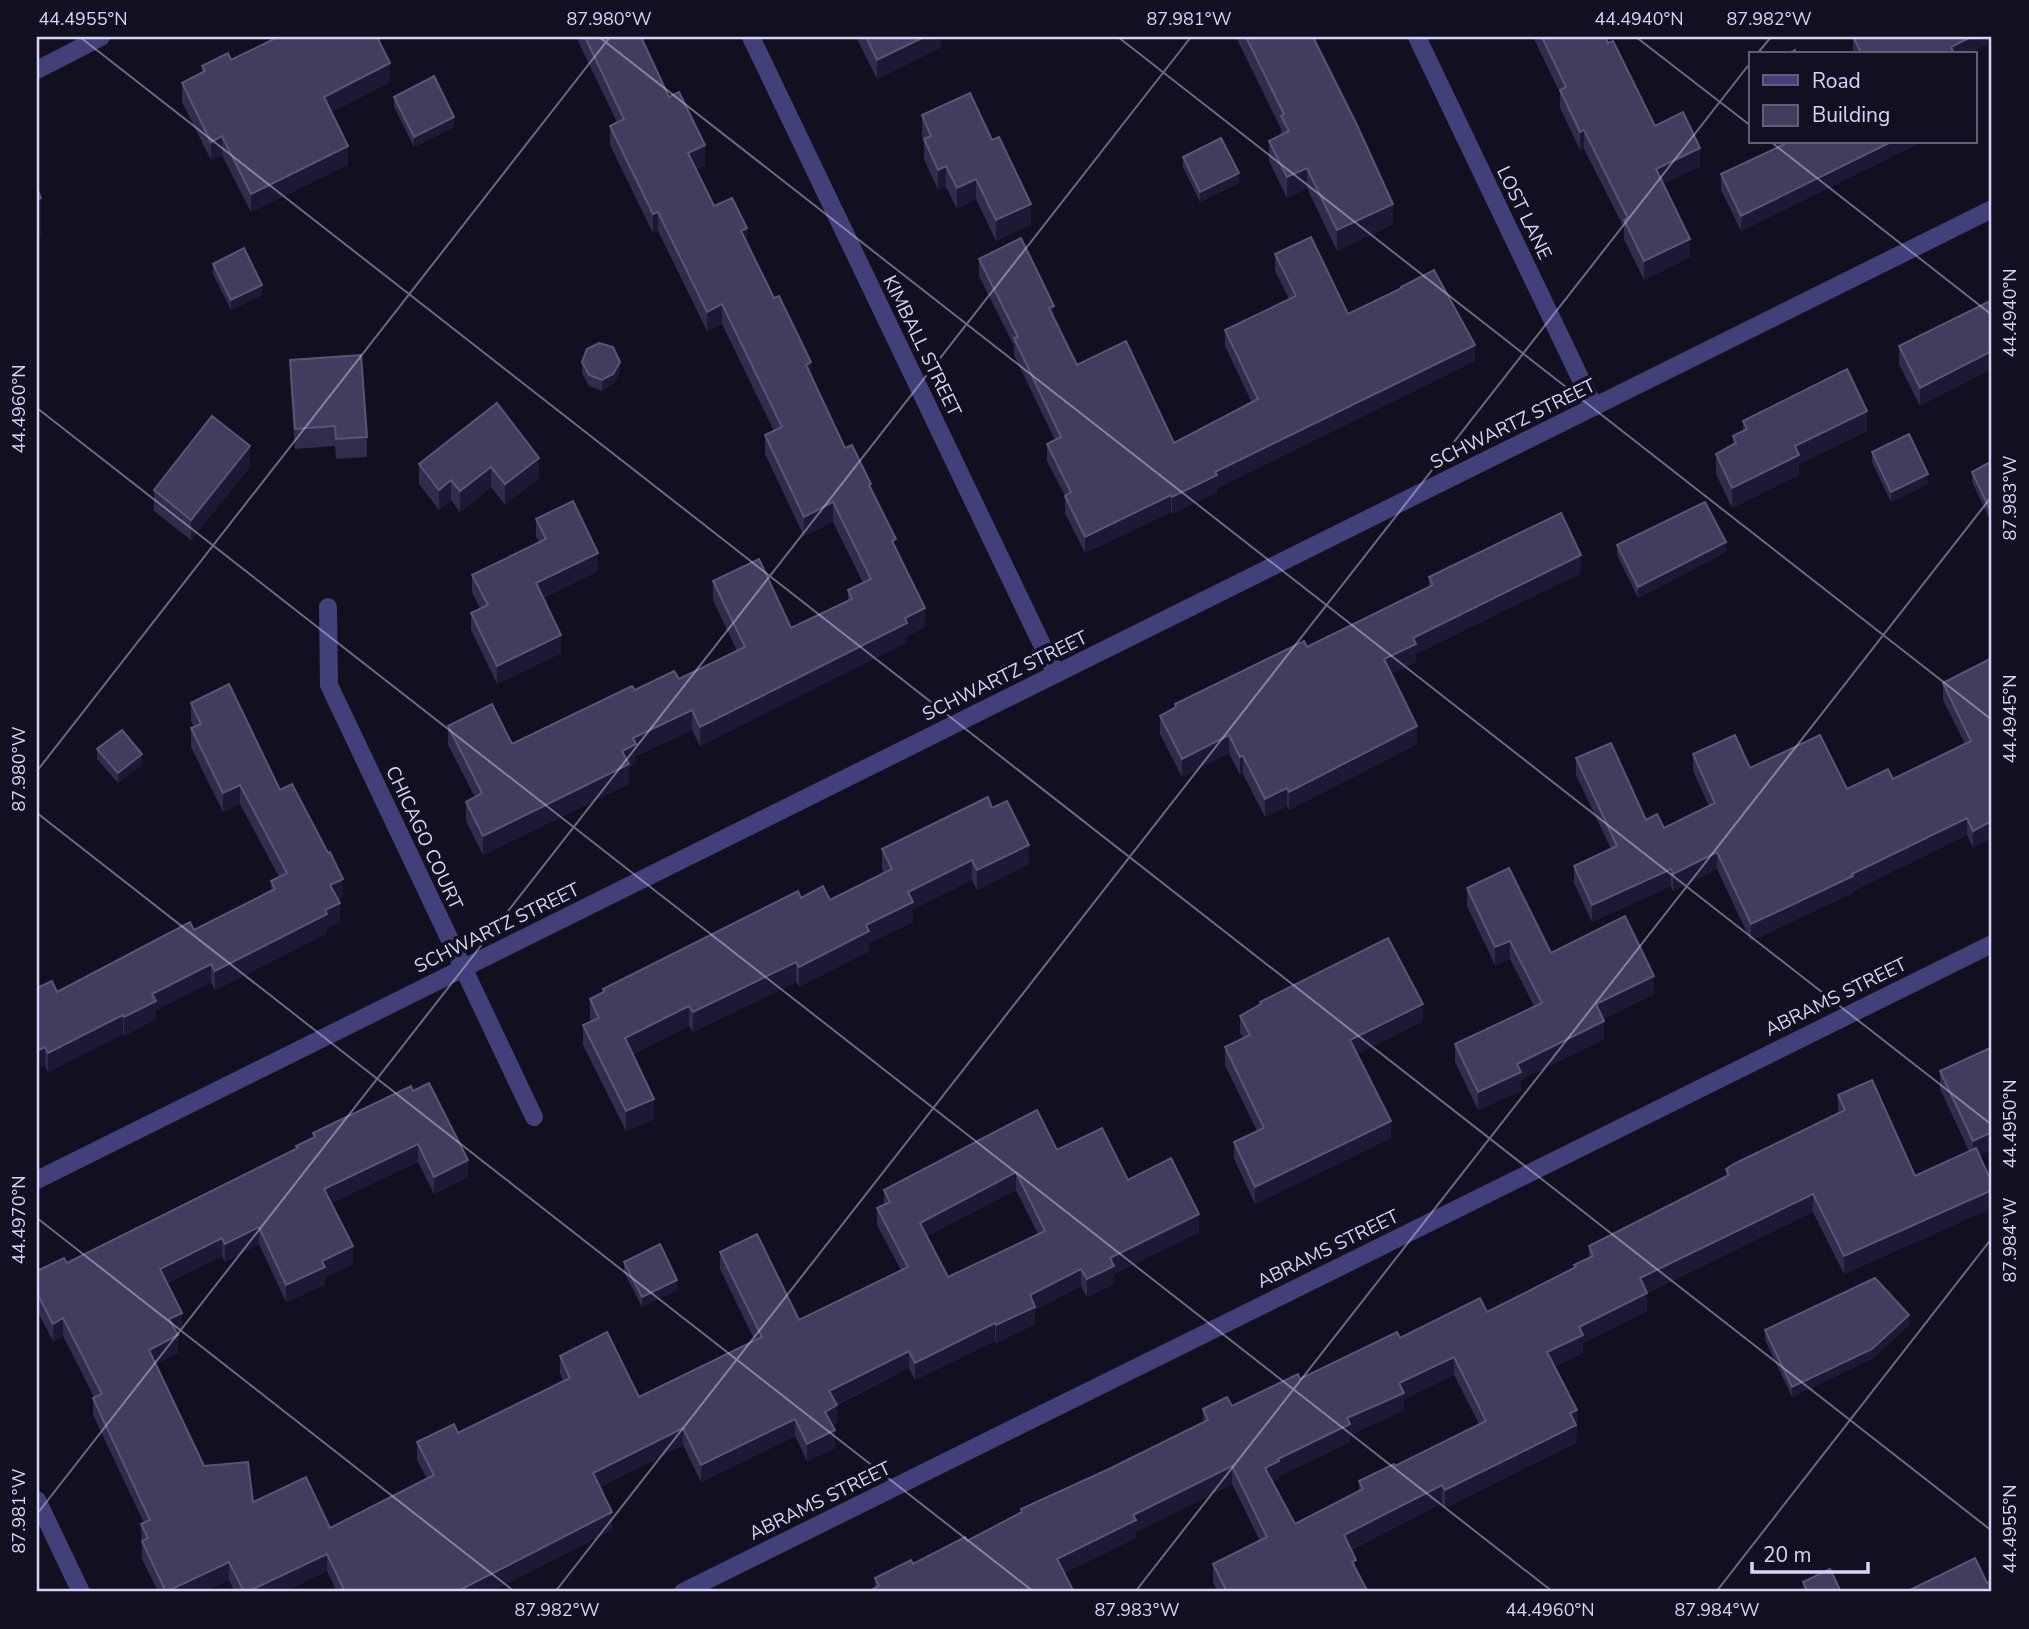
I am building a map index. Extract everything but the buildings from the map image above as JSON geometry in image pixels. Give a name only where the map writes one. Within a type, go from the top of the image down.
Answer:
[{"type":"street","points":[[37,70],[101,37]]},
{"type":"street","name":"KIMBALL STREET","points":[[751,37],[1056,674]]},
{"type":"street","name":"LOST LANE","points":[[1417,37],[1594,407]]},
{"type":"street","name":"SCHWARTZ STREET","points":[[37,1180],[1992,209]]},
{"type":"street","name":"CHICAGO COURT","points":[[328,607],[329,685],[534,1117]]},
{"type":"street","name":"ABRAMS STREET","points":[[683,1592],[1992,944]]},
{"type":"street","points":[[37,1500],[81,1592]]}]
